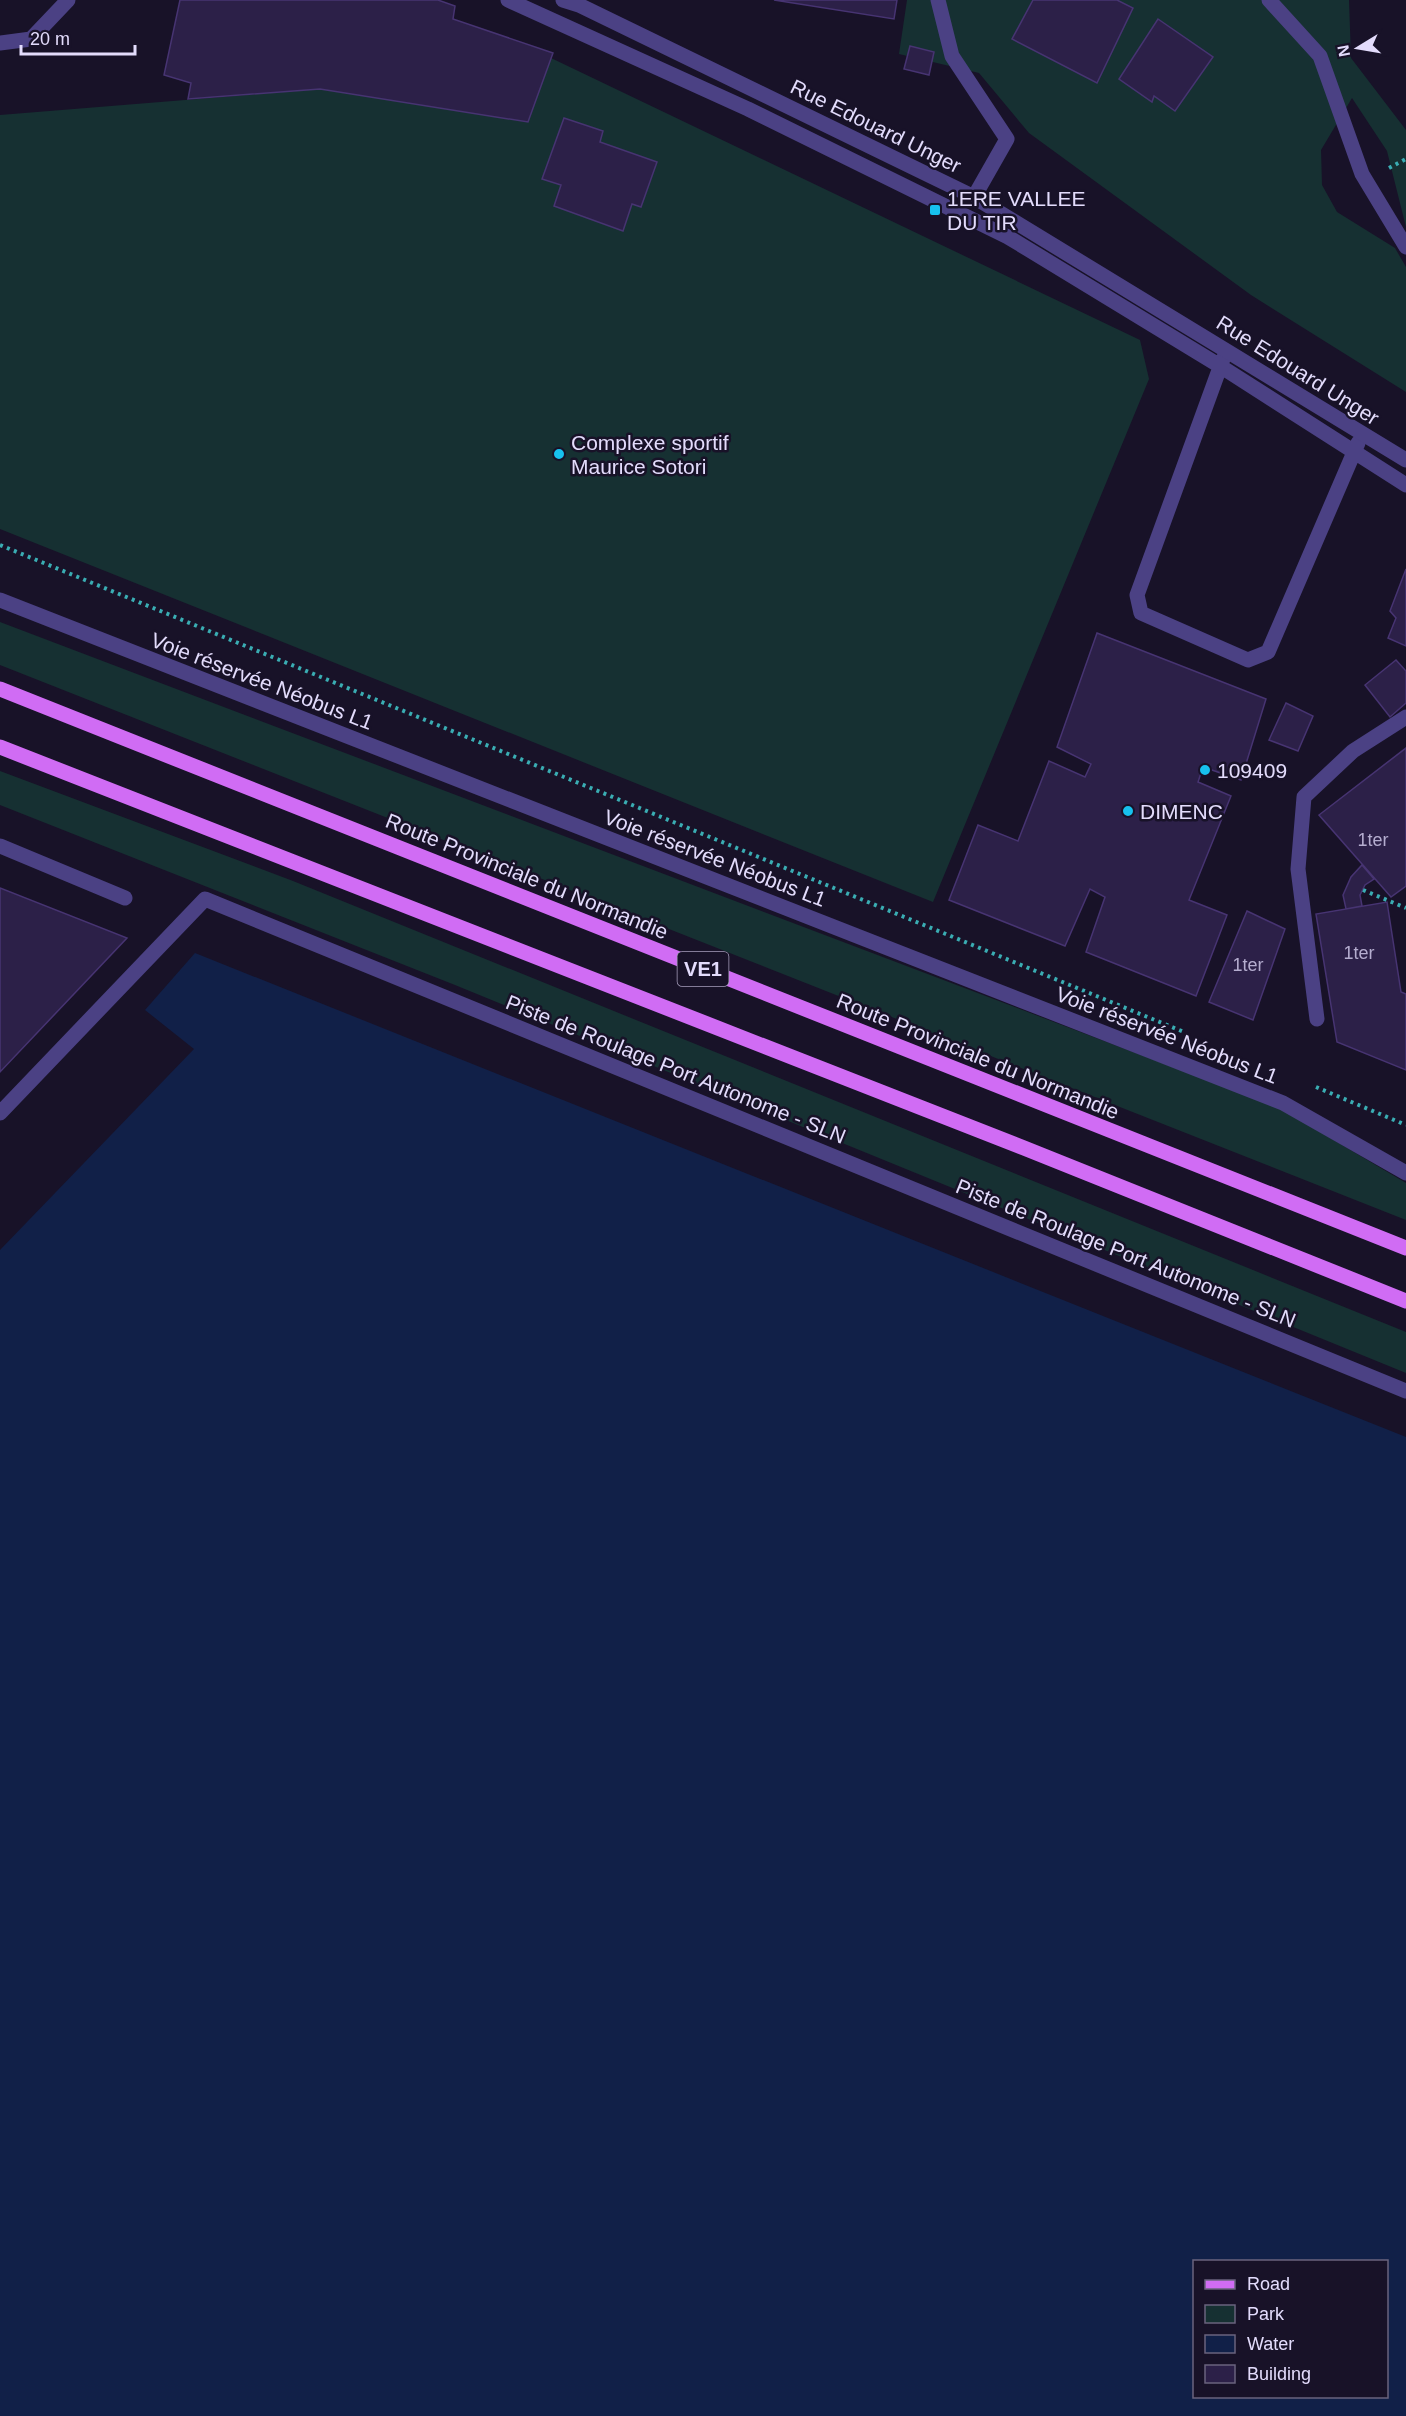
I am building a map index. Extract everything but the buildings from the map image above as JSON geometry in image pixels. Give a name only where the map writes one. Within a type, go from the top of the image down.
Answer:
[{"type":"main road","name":"Route Provinciale du Normandie","points":[[0,689],[1406,1248]]},
{"type":"main road","name":"VE1","points":[[0,747],[1024,1148],[1406,1301]]},
{"type":"street","points":[[0,43],[31,39],[68,0]]},
{"type":"street","points":[[508,0],[748,109],[1008,237],[1220,366],[1406,485]]},
{"type":"street","name":"Rue Edouard Unger","points":[[563,0],[580,3],[974,197],[1406,460]]},
{"type":"street","points":[[938,0],[952,56],[1007,139],[974,197]]},
{"type":"street","points":[[1269,0],[1320,56],[1362,174],[1406,247]]},
{"type":"street","points":[[1226,351],[1137,595],[1141,613],[1248,660],[1268,652],[1362,435]]},
{"type":"street","name":"Voie réservée Néobus L1","points":[[0,600],[1283,1103],[1406,1173]]},
{"type":"street","points":[[1317,1019],[1298,869],[1304,797],[1353,751],[1406,717]]},
{"type":"street","points":[[0,846],[125,898]]},
{"type":"street","name":"Piste de Roulage Port Autonome - SLN","points":[[0,1113],[206,899],[1406,1390]]},
{"type":"path","points":[[0,545],[1019,962]]},
{"type":"path","points":[[1363,890],[1406,908]]},
{"type":"green space","points":[[907,0],[1349,0],[1351,58],[1406,130],[1406,227],[1387,151],[1352,98],[1321,150],[1322,185],[1337,212],[1395,248],[1406,267],[1406,392],[1251,295],[1029,133],[979,73],[899,54]]},
{"type":"green space","name":"Complexe sportif Maurice Sotori","points":[[551,58],[1140,340],[1149,379],[933,902],[0,529],[0,115],[320,89],[528,121]]},
{"type":"green space","points":[[0,622],[1278,1107],[1406,1183],[1406,1220],[0,665]]},
{"type":"green space","points":[[0,771],[293,881],[1406,1332],[1406,1373],[455,985],[0,805]]},
{"type":"water","points":[[195,953],[1406,1437],[1406,2416],[0,2416],[0,1250],[194,1049],[145,1010]]},
{"type":"place","name":"1ERE VALLEE DU TIR","points":[[935,210]]},
{"type":"place","name":"Complexe sportif Maurice Sotori","points":[[559,454]]},
{"type":"place","name":"109409","points":[[1205,770]]},
{"type":"place","name":"DIMENC","points":[[1128,811]]}]
